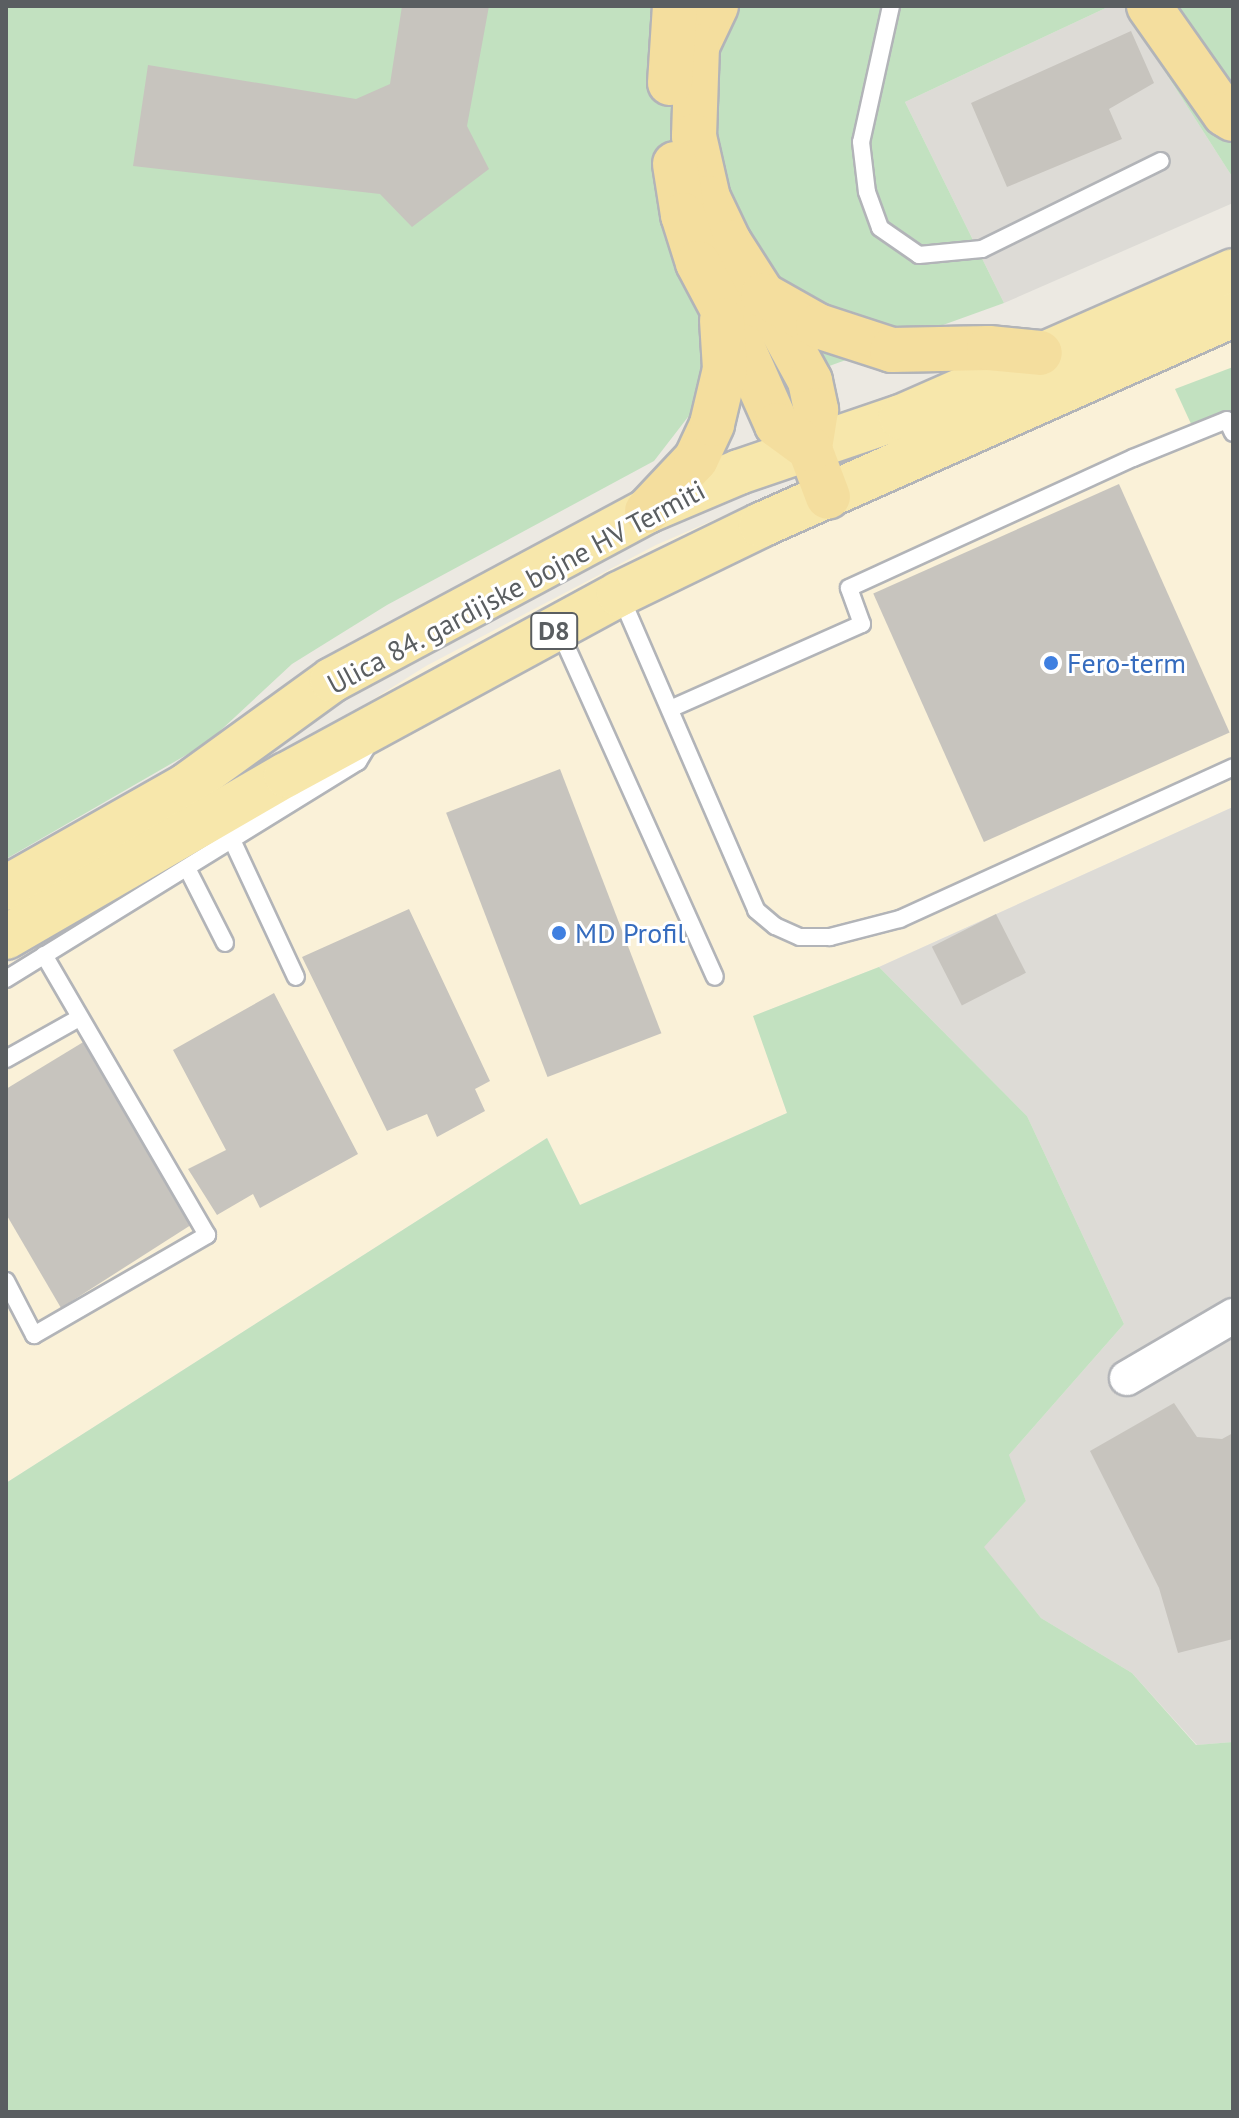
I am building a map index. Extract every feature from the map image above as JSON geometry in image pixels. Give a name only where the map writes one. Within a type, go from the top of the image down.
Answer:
[{"type":"highway","points":[[716,6],[681,31],[669,129],[683,215],[698,263],[742,346],[777,425],[810,449]]},
{"type":"highway","points":[[1149,6],[1225,114],[1233,119]]},
{"type":"highway","points":[[1178,6],[1233,90]]},
{"type":"highway","points":[[681,31],[694,136],[708,198],[729,242],[763,295],[810,381],[816,410],[810,449],[828,497]]},
{"type":"highway","points":[[763,295],[818,326],[892,350],[989,348],[1040,353]]},
{"type":"highway","points":[[647,511],[696,459],[712,424],[725,369],[721,310]]},
{"type":"main road","name":"Ulica 84. gardijske bojne HV Termiti","points":[[6,888],[187,785],[332,680],[647,511],[739,472],[901,417],[1040,353],[1233,271]]},
{"type":"main road","name":"Ulica 84. gardijske bojne HV Termiti","points":[[25,946],[382,724],[619,594],[1233,315]]},
{"type":"street","points":[[1127,1378],[1233,1316]]},
{"type":"lane","points":[[891,6],[861,142],[867,192],[880,228],[919,255],[982,249],[1161,161]]},
{"type":"lane","points":[[670,709],[862,624],[849,588],[1160,447],[1227,420],[1233,433]]},
{"type":"lane","points":[[619,594],[756,910],[775,926],[800,937],[830,937],[900,919],[1233,767]]},
{"type":"lane","points":[[558,629],[715,977]]},
{"type":"lane","points":[[6,979],[25,946],[187,868],[358,762],[382,724]]},
{"type":"lane","points":[[232,840],[296,977]]},
{"type":"lane","points":[[187,868],[225,943]]},
{"type":"lane","points":[[6,1281],[34,1335],[207,1235],[79,1018],[25,946]]},
{"type":"lane","points":[[6,1059],[79,1018]]},
{"type":"shaded area","points":[[1110,6],[1123,6],[1233,178],[1233,203],[1004,303],[905,102]]},
{"type":"shaded area","points":[[1233,292],[1233,807],[879,967],[754,1016],[787,1113],[580,1205],[547,1138],[6,1483],[6,931],[426,666],[656,545],[1149,332]]},
{"type":"shaded area","points":[[1233,807],[1233,1742],[1197,1745],[1132,1673],[1041,1618],[983,1547],[1026,1501],[1008,1456],[1124,1324],[1027,1116],[879,967]]},
{"type":"green space","points":[[6,6],[1110,6],[905,102],[1004,303],[688,417],[654,461],[387,605],[292,664],[207,743],[6,859]]},
{"type":"green space","points":[[1123,6],[1233,6],[1233,178]]},
{"type":"green space","points":[[1233,367],[1233,411],[1192,426],[1175,389]]},
{"type":"green space","points":[[879,967],[1027,1116],[1124,1324],[1009,1455],[1026,1501],[984,1547],[1041,1618],[1132,1673],[1196,1745],[1233,1742],[1233,2112],[6,2112],[6,1483],[547,1138],[580,1205],[787,1113],[753,1016]]},
{"type":"building","points":[[402,6],[489,6],[467,126],[489,169],[412,227],[380,194],[133,166],[148,65],[356,99],[390,84]]},
{"type":"building","points":[[1131,31],[1154,83],[1109,109],[1122,139],[1007,187],[971,103]]},
{"type":"building","name":"Fero-term","points":[[1119,484],[1230,732],[984,842],[873,593]]},
{"type":"building","points":[[560,769],[661,1033],[548,1077],[446,813]]},
{"type":"building","points":[[409,909],[490,1081],[475,1089],[485,1111],[437,1137],[427,1114],[387,1131],[302,957]]},
{"type":"building","points":[[996,914],[1026,973],[962,1005],[932,947]]},
{"type":"building","points":[[274,993],[358,1154],[260,1208],[253,1194],[217,1215],[188,1169],[226,1150],[173,1050]]},
{"type":"building","points":[[85,1041],[194,1223],[61,1308],[6,1214],[6,1089]]},
{"type":"building","points":[[1174,1403],[1197,1437],[1222,1439],[1233,1433],[1233,1639],[1178,1653],[1159,1588],[1090,1451]]},
{"type":"place","name":"Fero-term","points":[[1051,663]]},
{"type":"place","name":"MD Profil","points":[[559,933]]}]
